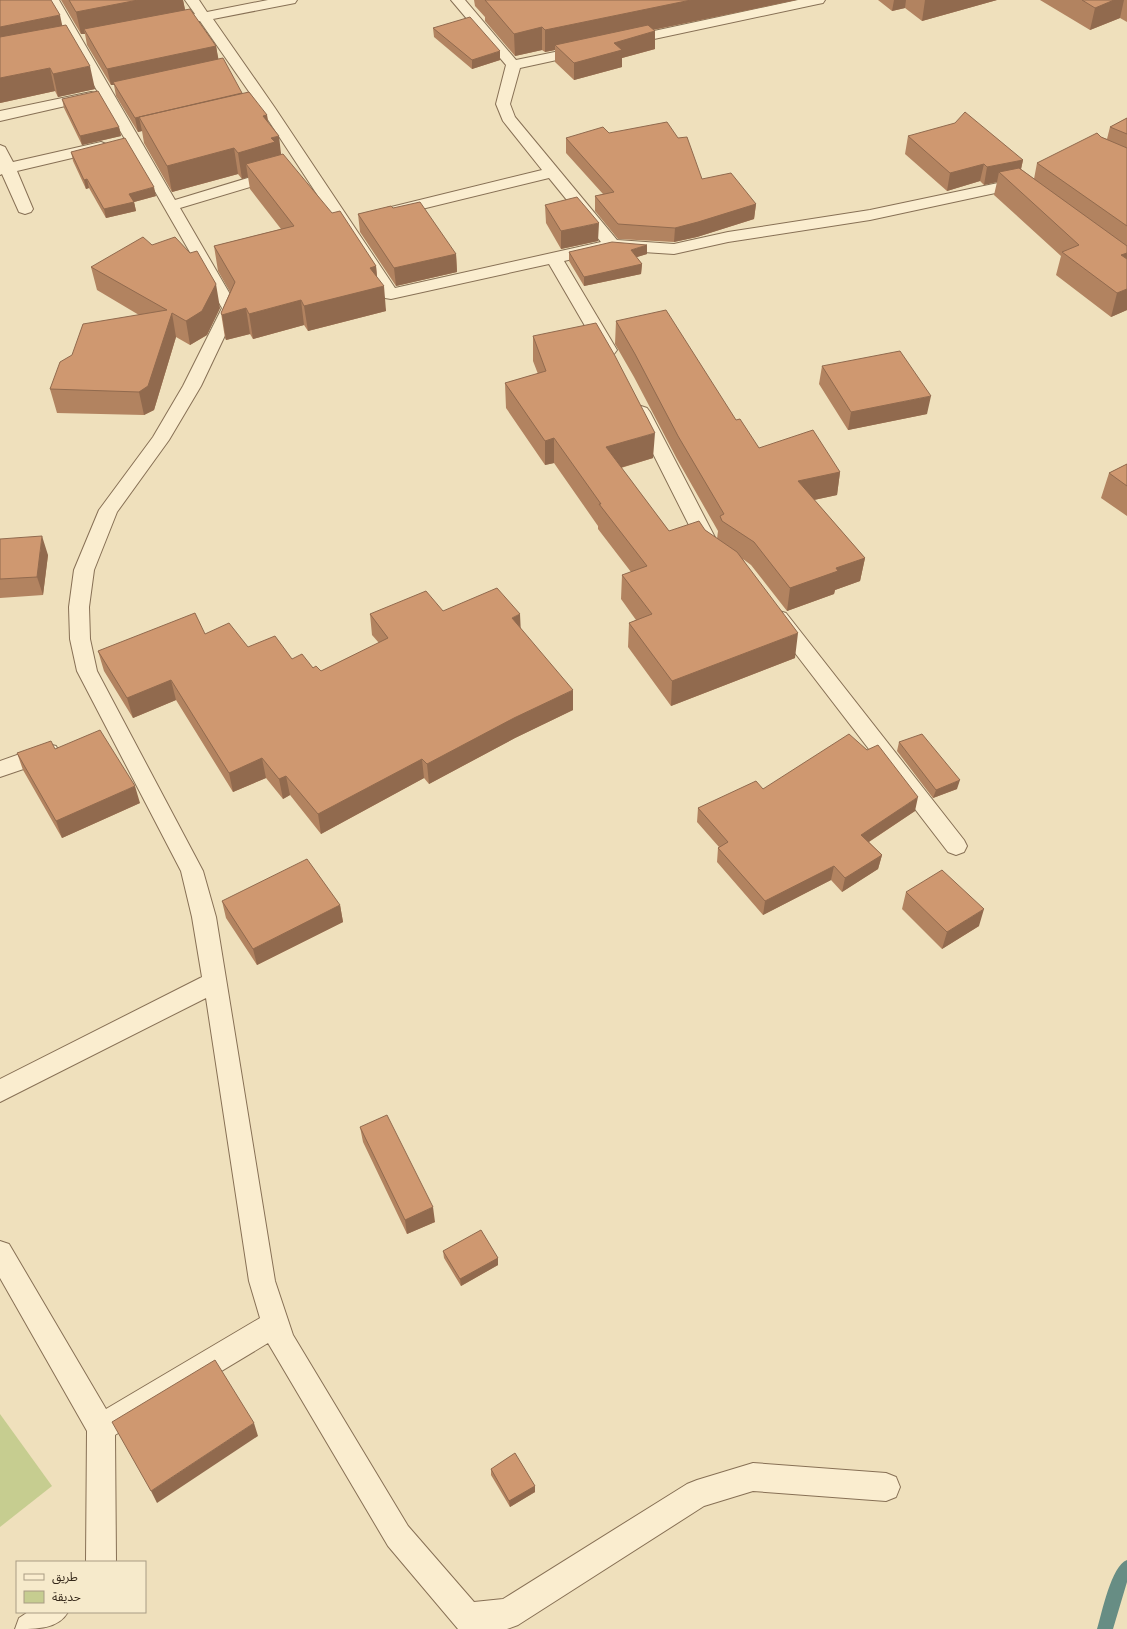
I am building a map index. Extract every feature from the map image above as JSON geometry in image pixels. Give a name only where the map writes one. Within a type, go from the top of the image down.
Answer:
[{"type":"street","points":[[52,0],[75,41],[113,91],[140,137],[171,206],[230,308],[192,386],[160,440],[108,510],[84,570],[79,607],[80,639],[87,671],[108,730],[192,871],[204,917],[262,1281],[281,1340],[398,1536],[468,1618],[507,1614],[697,1494],[753,1477],[886,1487]]},
{"type":"street","points":[[192,0],[236,64],[260,110],[306,166],[391,294],[612,245],[674,248],[728,236],[870,214],[1017,184],[1036,198]]},
{"type":"street","points":[[181,21],[290,0]]},
{"type":"street","points":[[458,0],[512,65]]},
{"type":"street","points":[[612,44],[818,0]]},
{"type":"street","points":[[512,65],[597,47]]},
{"type":"street","points":[[221,67],[236,64]]},
{"type":"street","points":[[512,65],[503,104],[508,118],[612,245]]},
{"type":"street","points":[[0,116],[113,91]]},
{"type":"street","points":[[4,169],[140,137]]},
{"type":"street","points":[[0,150],[4,169],[25,209]]},
{"type":"street","points":[[171,206],[306,166]]},
{"type":"street","points":[[375,216],[552,172]]},
{"type":"street","points":[[344,223],[359,220]]},
{"type":"street","points":[[554,258],[617,365]]},
{"type":"street","points":[[632,392],[711,549],[724,558]]},
{"type":"street","points":[[767,602],[956,846]]},
{"type":"street","points":[[0,769],[65,746]]},
{"type":"street","points":[[0,1091],[215,982]]},
{"type":"street","points":[[0,1253],[101,1428],[101,1561]]},
{"type":"street","points":[[101,1428],[276,1324]]},
{"type":"street","points":[[30,1629],[52,1613]]},
{"type":"green space","points":[[0,1414],[52,1486],[0,1527]]},
{"type":"building","points":[[0,0],[51,0],[60,15],[0,27]]},
{"type":"building","points":[[69,0],[138,0],[76,12]]},
{"type":"building","points":[[485,0],[691,0],[545,30],[542,27],[514,34]]},
{"type":"building","points":[[1082,0],[1114,0],[1095,8]]},
{"type":"building","points":[[190,9],[216,46],[107,69],[84,29]]},
{"type":"building","points":[[470,17],[500,51],[472,60],[433,28]]},
{"type":"building","points":[[66,25],[90,66],[53,74],[50,68],[0,78],[0,37]]},
{"type":"building","points":[[648,25],[655,31],[614,43],[622,50],[574,63],[555,45]]},
{"type":"building","points":[[223,58],[242,93],[135,118],[113,82]]},
{"type":"building","points":[[98,91],[119,127],[80,136],[62,99]]},
{"type":"building","points":[[249,92],[267,115],[263,116],[279,136],[271,138],[275,142],[238,153],[234,148],[167,166],[139,117]]},
{"type":"building","points":[[965,112],[1023,160],[987,167],[984,164],[950,173],[908,136],[955,123]]},
{"type":"building","points":[[1127,118],[1127,134],[1110,127]]},
{"type":"building","points":[[667,122],[678,138],[687,137],[702,179],[731,173],[756,204],[675,228],[618,224],[595,196],[614,192],[566,138],[603,127],[609,133]]},
{"type":"building","points":[[1097,133],[1101,137],[1127,148],[1127,226],[1037,163]]},
{"type":"building","points":[[125,138],[154,187],[129,194],[134,202],[104,209],[87,179],[84,180],[71,152]]},
{"type":"building","points":[[283,154],[332,213],[340,211],[376,266],[370,268],[384,286],[304,306],[301,300],[249,314],[246,308],[222,315],[221,313],[235,282],[214,246],[294,226],[246,164]]},
{"type":"building","points":[[1019,168],[1127,246],[1127,253],[1121,255],[1127,259],[1127,289],[1117,293],[1062,252],[1079,245],[999,172]]},
{"type":"building","points":[[577,197],[599,223],[561,231],[545,205]]},
{"type":"building","points":[[420,202],[456,254],[394,268],[358,214],[391,206],[393,208]]},
{"type":"building","points":[[143,237],[152,245],[175,237],[190,253],[197,251],[216,284],[202,311],[186,321],[172,313],[148,386],[139,392],[50,389],[60,362],[72,355],[83,324],[167,310],[91,267]]},
{"type":"building","points":[[612,242],[647,245],[631,250],[642,264],[584,277],[569,252]]},
{"type":"building","points":[[666,310],[736,420],[740,419],[759,448],[813,430],[840,472],[798,481],[865,558],[836,568],[838,571],[790,588],[754,542],[722,521],[720,516],[724,514],[678,436],[616,321]]},
{"type":"building","points":[[596,323],[614,354],[655,433],[606,447],[669,531],[699,521],[705,530],[737,552],[798,633],[672,681],[629,623],[652,614],[622,575],[647,566],[599,504],[601,504],[554,438],[545,441],[505,383],[546,371],[533,336]]},
{"type":"building","points":[[900,351],[931,396],[851,412],[822,366]]},
{"type":"building","points":[[1127,464],[1127,486],[1109,473]]},
{"type":"building","points":[[42,536],[37,577],[0,579],[0,539]]},
{"type":"building","points":[[497,588],[520,614],[512,618],[573,690],[514,718],[427,764],[422,759],[318,814],[286,776],[279,779],[262,758],[229,773],[171,680],[127,698],[98,651],[195,613],[205,634],[229,623],[248,647],[275,636],[292,659],[302,654],[313,668],[316,666],[321,671],[388,638],[370,614],[426,591],[443,611]]},
{"type":"building","points":[[100,730],[135,786],[56,821],[17,753],[51,741],[55,749]]},
{"type":"building","points":[[849,734],[867,750],[878,745],[918,797],[861,835],[882,855],[845,878],[834,866],[765,901],[718,848],[728,842],[698,808],[756,781],[763,789]]},
{"type":"building","points":[[922,734],[960,780],[936,790],[899,742]]},
{"type":"building","points":[[307,859],[340,905],[253,949],[222,901]]},
{"type":"building","points":[[942,870],[984,909],[947,932],[906,892]]},
{"type":"building","points":[[387,1115],[433,1207],[405,1220],[360,1127]]},
{"type":"building","points":[[481,1230],[498,1258],[460,1279],[443,1251]]},
{"type":"building","points":[[215,1360],[254,1423],[151,1491],[112,1422]]},
{"type":"building","points":[[515,1453],[535,1486],[509,1501],[491,1469]]},
{"type":"waterway","points":[[1105,1629],[1119,1582],[1127,1567]]}]
